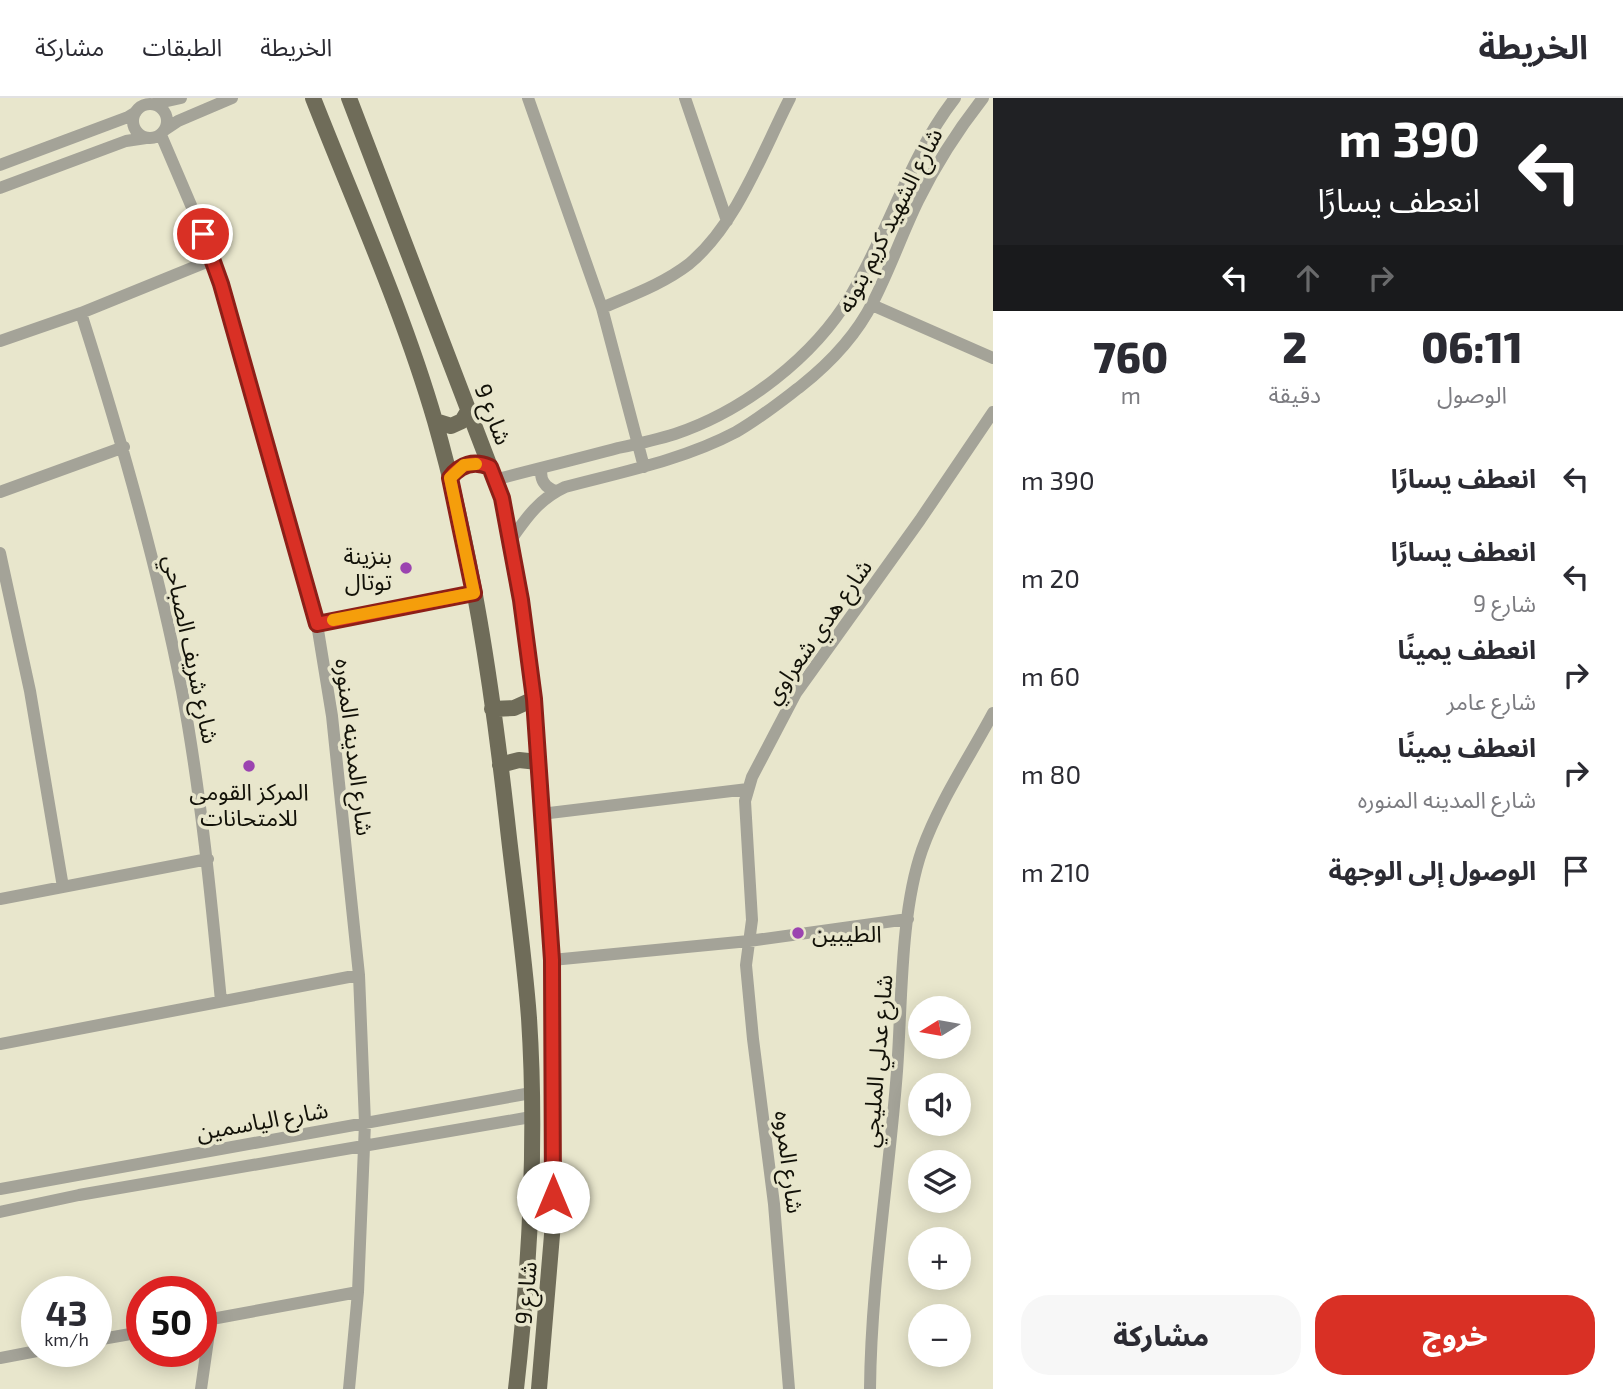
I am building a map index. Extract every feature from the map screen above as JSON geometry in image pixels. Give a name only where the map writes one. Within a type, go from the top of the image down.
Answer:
[{"type":"main road","name":"شارع 9","points":[[313,98],[411,345],[450,478],[474,593],[500,765],[529,1017],[531,1117],[527,1283],[516,1389]]},
{"type":"main road","name":"شارع 9","points":[[349,98],[502,498],[521,600],[534,699],[552,960],[553,1223],[539,1389]]},
{"type":"main road","points":[[435,421],[452,426],[462,421],[468,411]]},
{"type":"main road","points":[[450,478],[464,465],[477,464],[492,473]]},
{"type":"main road","points":[[492,709],[514,708],[534,699]]},
{"type":"main road","points":[[500,765],[519,760],[538,762]]},
{"type":"street","points":[[0,165],[128,117],[143,105],[181,98]]},
{"type":"street","points":[[0,188],[125,141],[163,132],[177,121],[232,98]]},
{"type":"street","points":[[528,98],[602,307],[644,467]]},
{"type":"street","points":[[685,98],[727,221]]},
{"type":"street","points":[[602,307],[653,287],[688,264],[712,241],[727,221],[790,98]]},
{"type":"street","name":"شارع الشهيد كريم بنونه","points":[[492,473],[542,468],[675,434],[717,417],[796,362],[818,339],[850,296],[873,256],[918,157],[955,98]]},
{"type":"street","name":"شارع الشهيد كريم بنونه","points":[[510,541],[532,510],[565,486],[644,467],[736,432],[816,374],[845,346],[872,305],[894,260],[917,202],[943,155],[983,98]]},
{"type":"street","points":[[143,105],[166,114],[163,132]]},
{"type":"street","points":[[143,105],[133,125],[138,133],[146,138]]},
{"type":"street","name":"شارع المدينه المنوره","points":[[163,132],[214,259],[317,624],[345,830],[359,975],[365,1146],[358,1292],[349,1389]]},
{"type":"street","points":[[0,341],[81,313],[214,259]]},
{"type":"street","points":[[872,305],[993,358]]},
{"type":"street","name":"شارع شريف الصباحي","points":[[81,313],[124,447],[154,562],[182,692],[208,859],[221,1001]]},
{"type":"street","name":"شارع هدي شعراوي","points":[[749,941],[752,920],[744,814],[748,789],[796,693],[920,520],[993,412]]},
{"type":"street","points":[[0,492],[124,447]]},
{"type":"street","points":[[542,468],[542,480],[556,491]]},
{"type":"street","points":[[0,553],[30,691],[63,887]]},
{"type":"street","points":[[317,624],[474,593]]},
{"type":"street","name":"شارع عدلي المليجي","points":[[870,1389],[908,919],[921,852],[933,824],[993,713]]},
{"type":"street","points":[[541,814],[748,789]]},
{"type":"street","points":[[0,899],[208,859]]},
{"type":"street","points":[[552,960],[749,941],[908,919]]},
{"type":"street","name":"شارع المروه","points":[[749,941],[746,965],[748,990],[774,1204],[789,1389]]},
{"type":"street","points":[[0,1044],[359,975]]},
{"type":"street","name":"شارع الياسمين","points":[[0,1189],[531,1093]]},
{"type":"street","name":"شارع الياسمين","points":[[0,1212],[79,1195],[531,1117]]},
{"type":"street","points":[[76,1175],[79,1195]]},
{"type":"street","points":[[27,1184],[30,1205]]},
{"type":"street","points":[[217,1318],[358,1292]]},
{"type":"street","points":[[0,1358],[21,1354]]},
{"type":"street","points":[[201,1389],[203,1367]]},
{"type":"slow traffic","points":[[333,620],[474,593],[450,478],[464,465],[476,464]]},
{"type":"place","name":"بنزينة توتال","points":[[406,568]]},
{"type":"place","name":"المركز القومى للامتحانات","points":[[249,766]]},
{"type":"place","name":"الطيبين","points":[[798,933]]},
{"type":"route","points":[[203,234],[214,259],[317,624],[474,593],[450,478],[464,465],[490,467],[502,498],[525,625],[534,699],[552,960],[553,1197]]}]
